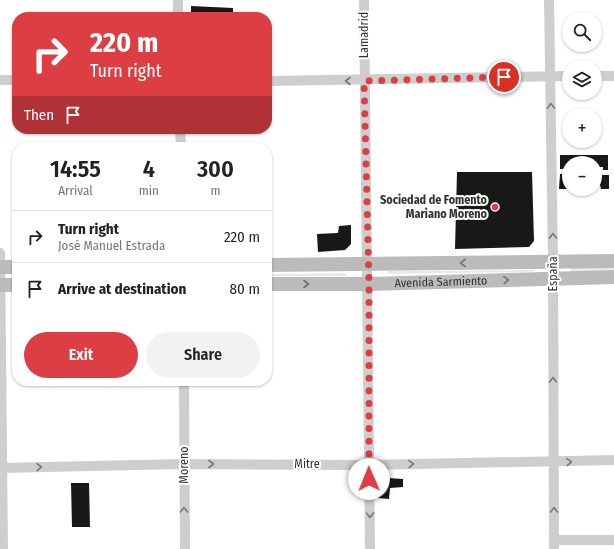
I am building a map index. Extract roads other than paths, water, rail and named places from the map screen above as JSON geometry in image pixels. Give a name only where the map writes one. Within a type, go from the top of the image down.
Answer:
[{"type":"main road","name":"Avenida Sarmiento","points":[[272,265],[614,261]]},
{"type":"main road","points":[[0,267],[12,267]]},
{"type":"main road","name":"Avenida Sarmiento","points":[[272,284],[369,284],[614,277]]},
{"type":"main road","points":[[0,286],[12,285]]},
{"type":"street","points":[[178,0],[178,12]]},
{"type":"street","name":"Lamadrid","points":[[364,0],[364,81],[369,284],[370,549]]},
{"type":"street","name":"España","points":[[549,0],[553,262],[554,544]]},
{"type":"street","points":[[272,81],[364,81],[562,76]]},
{"type":"street","points":[[602,76],[614,76]]},
{"type":"street","points":[[0,80],[12,80]]},
{"type":"street","points":[[0,253],[3,549]]},
{"type":"street","name":"Moreno","points":[[184,386],[183,464],[185,549]]},
{"type":"street","name":"Mitre","points":[[1,468],[183,464],[369,465],[614,460]]},
{"type":"street","points":[[554,544],[614,540]]},
{"type":"place","name":"Sociedad de Fomento Mariano Moreno","points":[[495,207]]}]
